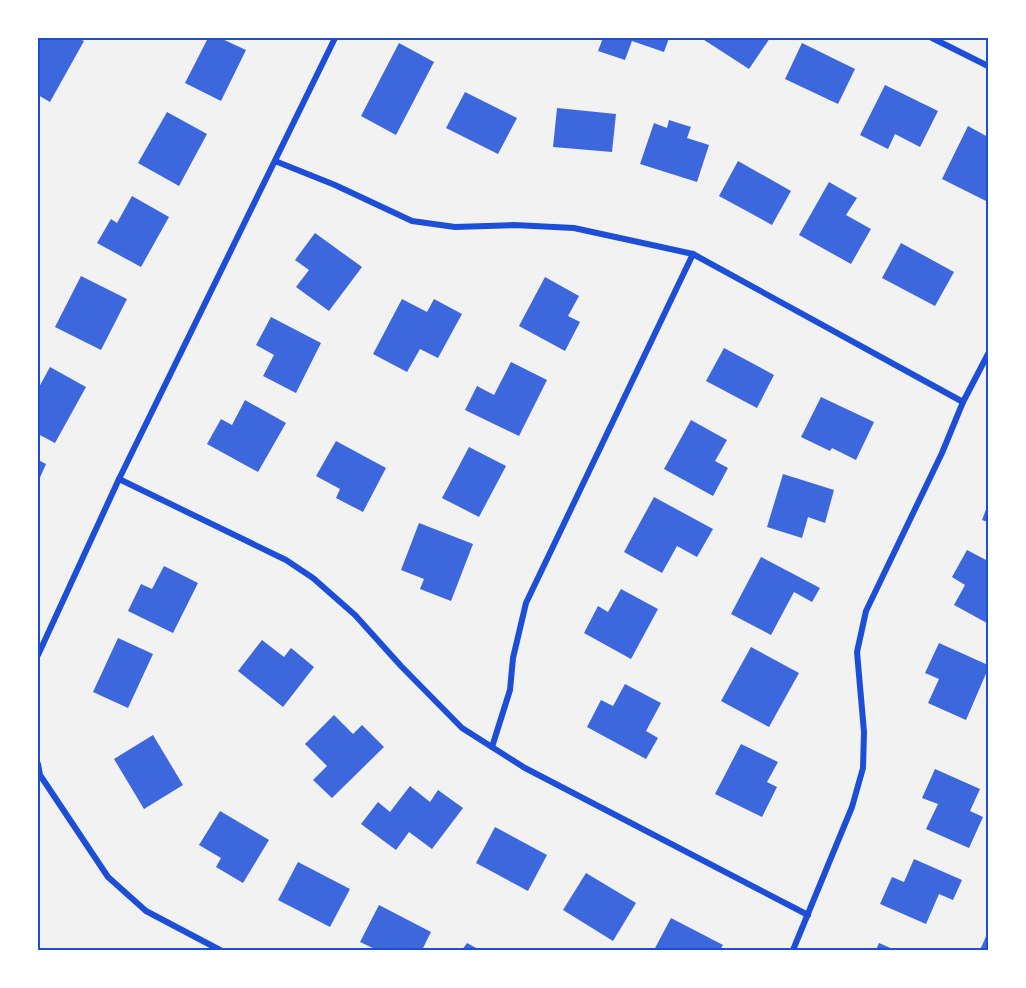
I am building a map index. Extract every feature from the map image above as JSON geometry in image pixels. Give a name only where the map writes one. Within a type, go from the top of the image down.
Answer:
[{"type":"street","points":[[38,656],[119,479],[335,38]]},
{"type":"street","points":[[932,38],[988,66]]},
{"type":"street","points":[[275,161],[335,185],[412,221],[455,227],[514,225],[574,228],[693,254],[963,402]]},
{"type":"street","points":[[492,747],[510,690],[513,658],[526,603],[693,254]]},
{"type":"street","points":[[793,951],[852,807],[863,768],[864,732],[858,652],[866,611],[942,453],[963,402],[988,354]]},
{"type":"street","points":[[119,479],[286,560],[313,578],[355,615],[462,728],[492,747],[566,791],[808,915]]},
{"type":"street","points":[[38,764],[40,775],[108,877],[146,911],[220,951]]},
{"type":"building","points":[[38,38],[77,38],[84,41],[50,102],[38,95]]},
{"type":"building","points":[[208,38],[220,38],[246,50],[221,101],[185,83]]},
{"type":"building","points":[[603,38],[669,38],[664,52],[632,41],[625,60],[598,51]]},
{"type":"building","points":[[701,38],[770,38],[749,69]]},
{"type":"building","points":[[399,43],[434,62],[396,135],[361,116]]},
{"type":"building","points":[[802,43],[855,69],[838,104],[785,79]]},
{"type":"building","points":[[885,85],[938,111],[920,147],[895,134],[888,149],[860,135]]},
{"type":"building","points":[[465,92],[517,118],[498,154],[446,128]]},
{"type":"building","points":[[557,108],[616,114],[612,152],[553,147]]},
{"type":"building","points":[[167,112],[207,134],[179,186],[138,163]]},
{"type":"building","points":[[669,120],[691,127],[687,138],[709,145],[697,182],[640,164],[654,123],[667,128]]},
{"type":"building","points":[[968,126],[988,137],[986,201],[942,179]]},
{"type":"building","points":[[738,161],[791,191],[772,225],[719,196]]},
{"type":"building","points":[[829,182],[857,198],[846,215],[871,229],[851,264],[799,235]]},
{"type":"building","points":[[132,196],[169,217],[141,267],[97,243],[111,219],[117,223]]},
{"type":"building","points":[[315,233],[362,267],[329,311],[296,287],[309,270],[295,260]]},
{"type":"building","points":[[901,243],[954,272],[935,306],[882,278]]},
{"type":"building","points":[[81,276],[127,299],[101,350],[55,327]]},
{"type":"building","points":[[545,277],[579,296],[568,316],[580,322],[565,351],[519,326]]},
{"type":"building","points":[[402,299],[427,312],[434,299],[462,314],[438,358],[420,349],[407,372],[373,354]]},
{"type":"building","points":[[271,317],[321,343],[296,393],[263,376],[274,355],[256,345]]},
{"type":"building","points":[[724,348],[774,375],[757,408],[706,381]]},
{"type":"building","points":[[511,362],[547,380],[519,436],[465,410],[477,386],[494,395]]},
{"type":"building","points":[[50,367],[86,387],[55,443],[38,434],[38,389]]},
{"type":"building","points":[[821,397],[874,422],[856,460],[832,448],[830,451],[801,437]]},
{"type":"building","points":[[245,400],[286,423],[258,472],[207,444],[221,419],[232,425]]},
{"type":"building","points":[[691,420],[727,440],[715,461],[728,468],[713,496],[664,469]]},
{"type":"building","points":[[336,441],[386,468],[363,512],[336,498],[340,489],[316,476]]},
{"type":"building","points":[[469,447],[506,466],[479,517],[442,498]]},
{"type":"building","points":[[38,460],[46,464],[38,482]]},
{"type":"building","points":[[783,474],[834,490],[825,523],[808,517],[802,538],[767,527]]},
{"type":"building","points":[[654,497],[713,529],[697,557],[677,546],[662,573],[624,552]]},
{"type":"building","points":[[988,504],[988,522],[982,520]]},
{"type":"building","points":[[419,523],[473,544],[451,601],[420,589],[424,579],[401,570]]},
{"type":"building","points":[[967,550],[988,561],[987,623],[954,605],[965,585],[952,577]]},
{"type":"building","points":[[761,557],[820,588],[812,602],[794,592],[771,635],[731,614]]},
{"type":"building","points":[[164,566],[198,583],[173,633],[128,611],[141,584],[152,589]]},
{"type":"building","points":[[621,589],[658,609],[631,659],[584,633],[598,606],[608,612]]},
{"type":"building","points":[[118,638],[153,654],[128,708],[93,692]]},
{"type":"building","points":[[262,640],[284,657],[291,648],[314,667],[283,707],[238,671]]},
{"type":"building","points":[[939,643],[988,665],[966,720],[928,703],[939,679],[925,673]]},
{"type":"building","points":[[751,647],[799,673],[769,727],[721,701]]},
{"type":"building","points":[[625,684],[661,703],[646,731],[658,738],[646,759],[587,727],[601,700],[613,706]]},
{"type":"building","points":[[334,715],[353,734],[362,725],[384,747],[332,798],[313,780],[327,766],[305,744]]},
{"type":"building","points":[[153,735],[183,785],[144,809],[114,759]]},
{"type":"building","points":[[741,744],[778,762],[767,782],[777,787],[762,817],[715,794]]},
{"type":"building","points":[[935,769],[980,789],[970,811],[983,817],[969,848],[926,829],[938,804],[922,798]]},
{"type":"building","points":[[410,786],[430,802],[438,790],[463,808],[432,849],[409,832],[396,850],[361,824],[378,802],[390,812]]},
{"type":"building","points":[[220,811],[269,840],[243,883],[216,867],[221,858],[199,845]]},
{"type":"building","points":[[495,827],[547,855],[528,891],[476,863]]},
{"type":"building","points":[[914,859],[962,880],[953,900],[939,894],[926,924],[880,904],[892,877],[904,882]]},
{"type":"building","points":[[298,862],[350,889],[330,927],[278,900]]},
{"type":"building","points":[[586,873],[636,903],[613,941],[563,910]]},
{"type":"building","points":[[379,905],[431,932],[422,950],[377,950],[360,942]]},
{"type":"building","points":[[671,918],[723,945],[720,950],[654,950]]},
{"type":"building","points":[[988,932],[988,950],[980,950]]},
{"type":"building","points":[[467,943],[480,950],[462,950]]},
{"type":"building","points":[[879,943],[895,950],[876,950]]}]
